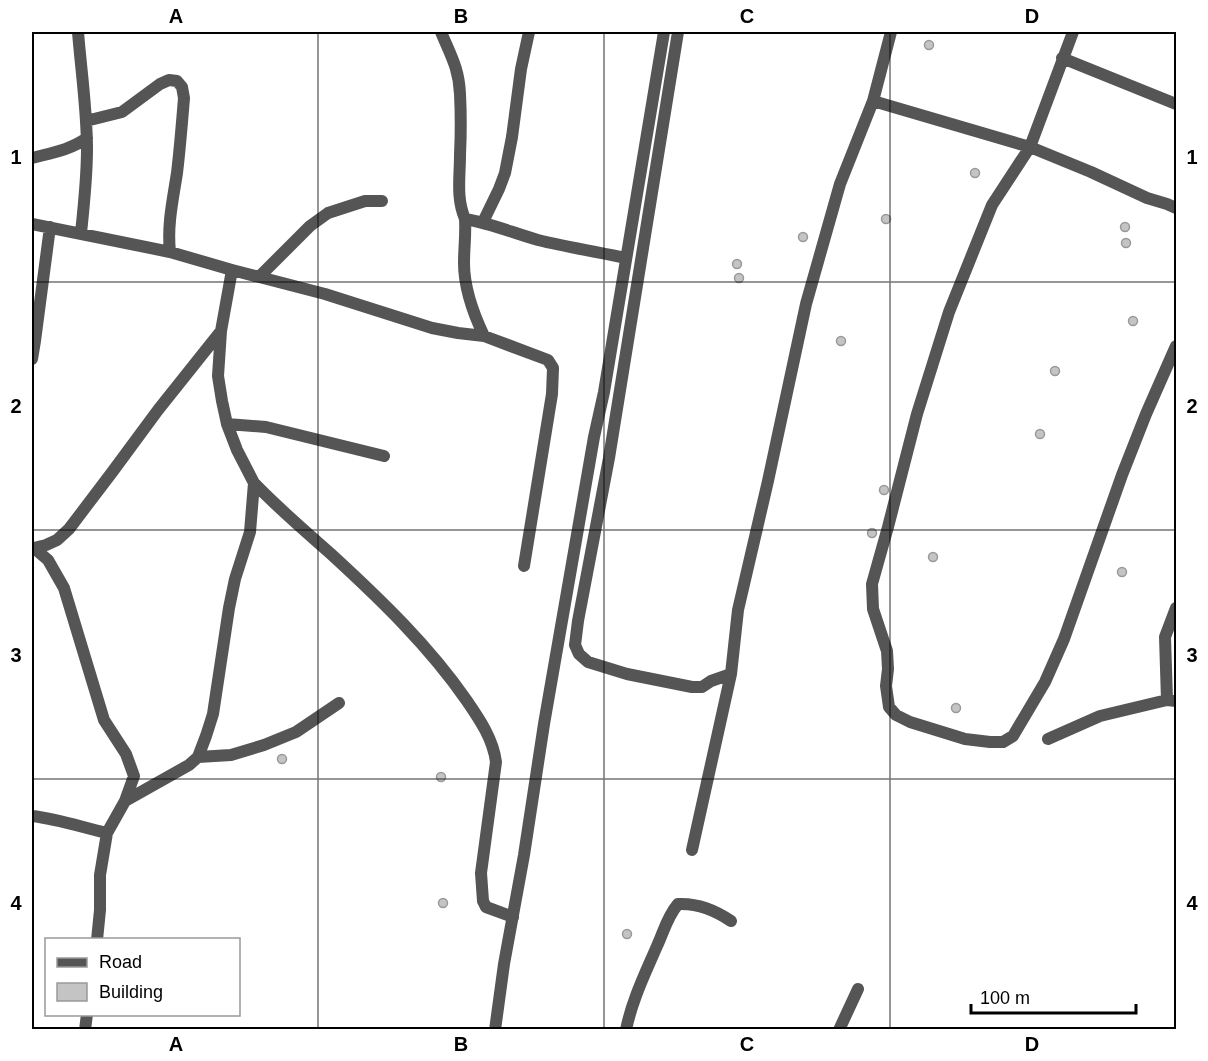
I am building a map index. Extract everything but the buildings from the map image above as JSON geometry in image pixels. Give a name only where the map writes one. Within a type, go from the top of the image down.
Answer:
[{"type":"street","points":[[78,32],[87,138],[81,233]]},
{"type":"street","points":[[441,32],[458,72],[460,92],[459,197],[465,219],[464,263],[473,312],[484,336]]},
{"type":"street","points":[[483,222],[505,173],[529,32]]},
{"type":"street","points":[[495,1029],[544,724],[594,437],[604,392],[664,32]]},
{"type":"street","points":[[678,32],[609,458],[575,645],[579,654],[588,662],[627,674],[670,683],[702,687],[731,674]]},
{"type":"street","points":[[692,850],[731,674],[738,609],[807,304],[840,184],[873,101],[891,32]]},
{"type":"street","points":[[1073,32],[1030,147],[992,205],[949,312],[917,414],[872,584],[873,609],[887,651],[886,686],[889,707],[896,715],[910,722],[965,739],[1003,742],[1013,736],[1045,682],[1064,639],[1118,484],[1176,346]]},
{"type":"street","points":[[1062,58],[1176,104]]},
{"type":"street","points":[[86,121],[122,112],[169,80],[177,81],[182,87],[184,98],[169,222],[170,252]]},
{"type":"street","points":[[873,101],[1030,147],[1147,198],[1176,208]]},
{"type":"street","points":[[32,158],[59,152],[87,138]]},
{"type":"street","points":[[259,278],[310,226],[328,213],[365,201],[382,201]]},
{"type":"street","points":[[465,219],[483,222],[539,240],[626,258]]},
{"type":"street","points":[[32,224],[170,252],[259,278],[325,294],[432,328],[484,336],[548,360],[553,368],[552,394],[524,566]]},
{"type":"street","points":[[32,359],[50,227]]},
{"type":"street","points":[[232,270],[221,331],[218,376],[227,424],[237,450],[254,483],[411,632],[451,678],[480,721],[495,750],[496,762],[481,873],[483,901],[486,907],[513,917]]},
{"type":"street","points":[[33,547],[57,540],[69,529],[158,410],[221,331]]},
{"type":"street","points":[[612,339],[628,344]]},
{"type":"street","points":[[227,424],[266,426],[384,456]]},
{"type":"street","points":[[124,801],[171,776],[198,757],[213,714],[229,608],[235,579],[250,532],[254,483]]},
{"type":"street","points":[[33,547],[48,560],[64,588],[104,720],[126,754],[134,776],[107,833],[100,875],[97,938]]},
{"type":"street","points":[[1048,739],[1100,716],[1172,700],[1165,637],[1176,608]]},
{"type":"street","points":[[198,757],[231,755],[264,745],[296,732],[339,703]]},
{"type":"street","points":[[32,816],[64,821],[107,833]]},
{"type":"street","points":[[626,1029],[640,984],[671,912],[678,904],[690,903],[713,911],[731,921]]},
{"type":"street","points":[[839,1029],[858,989]]}]
